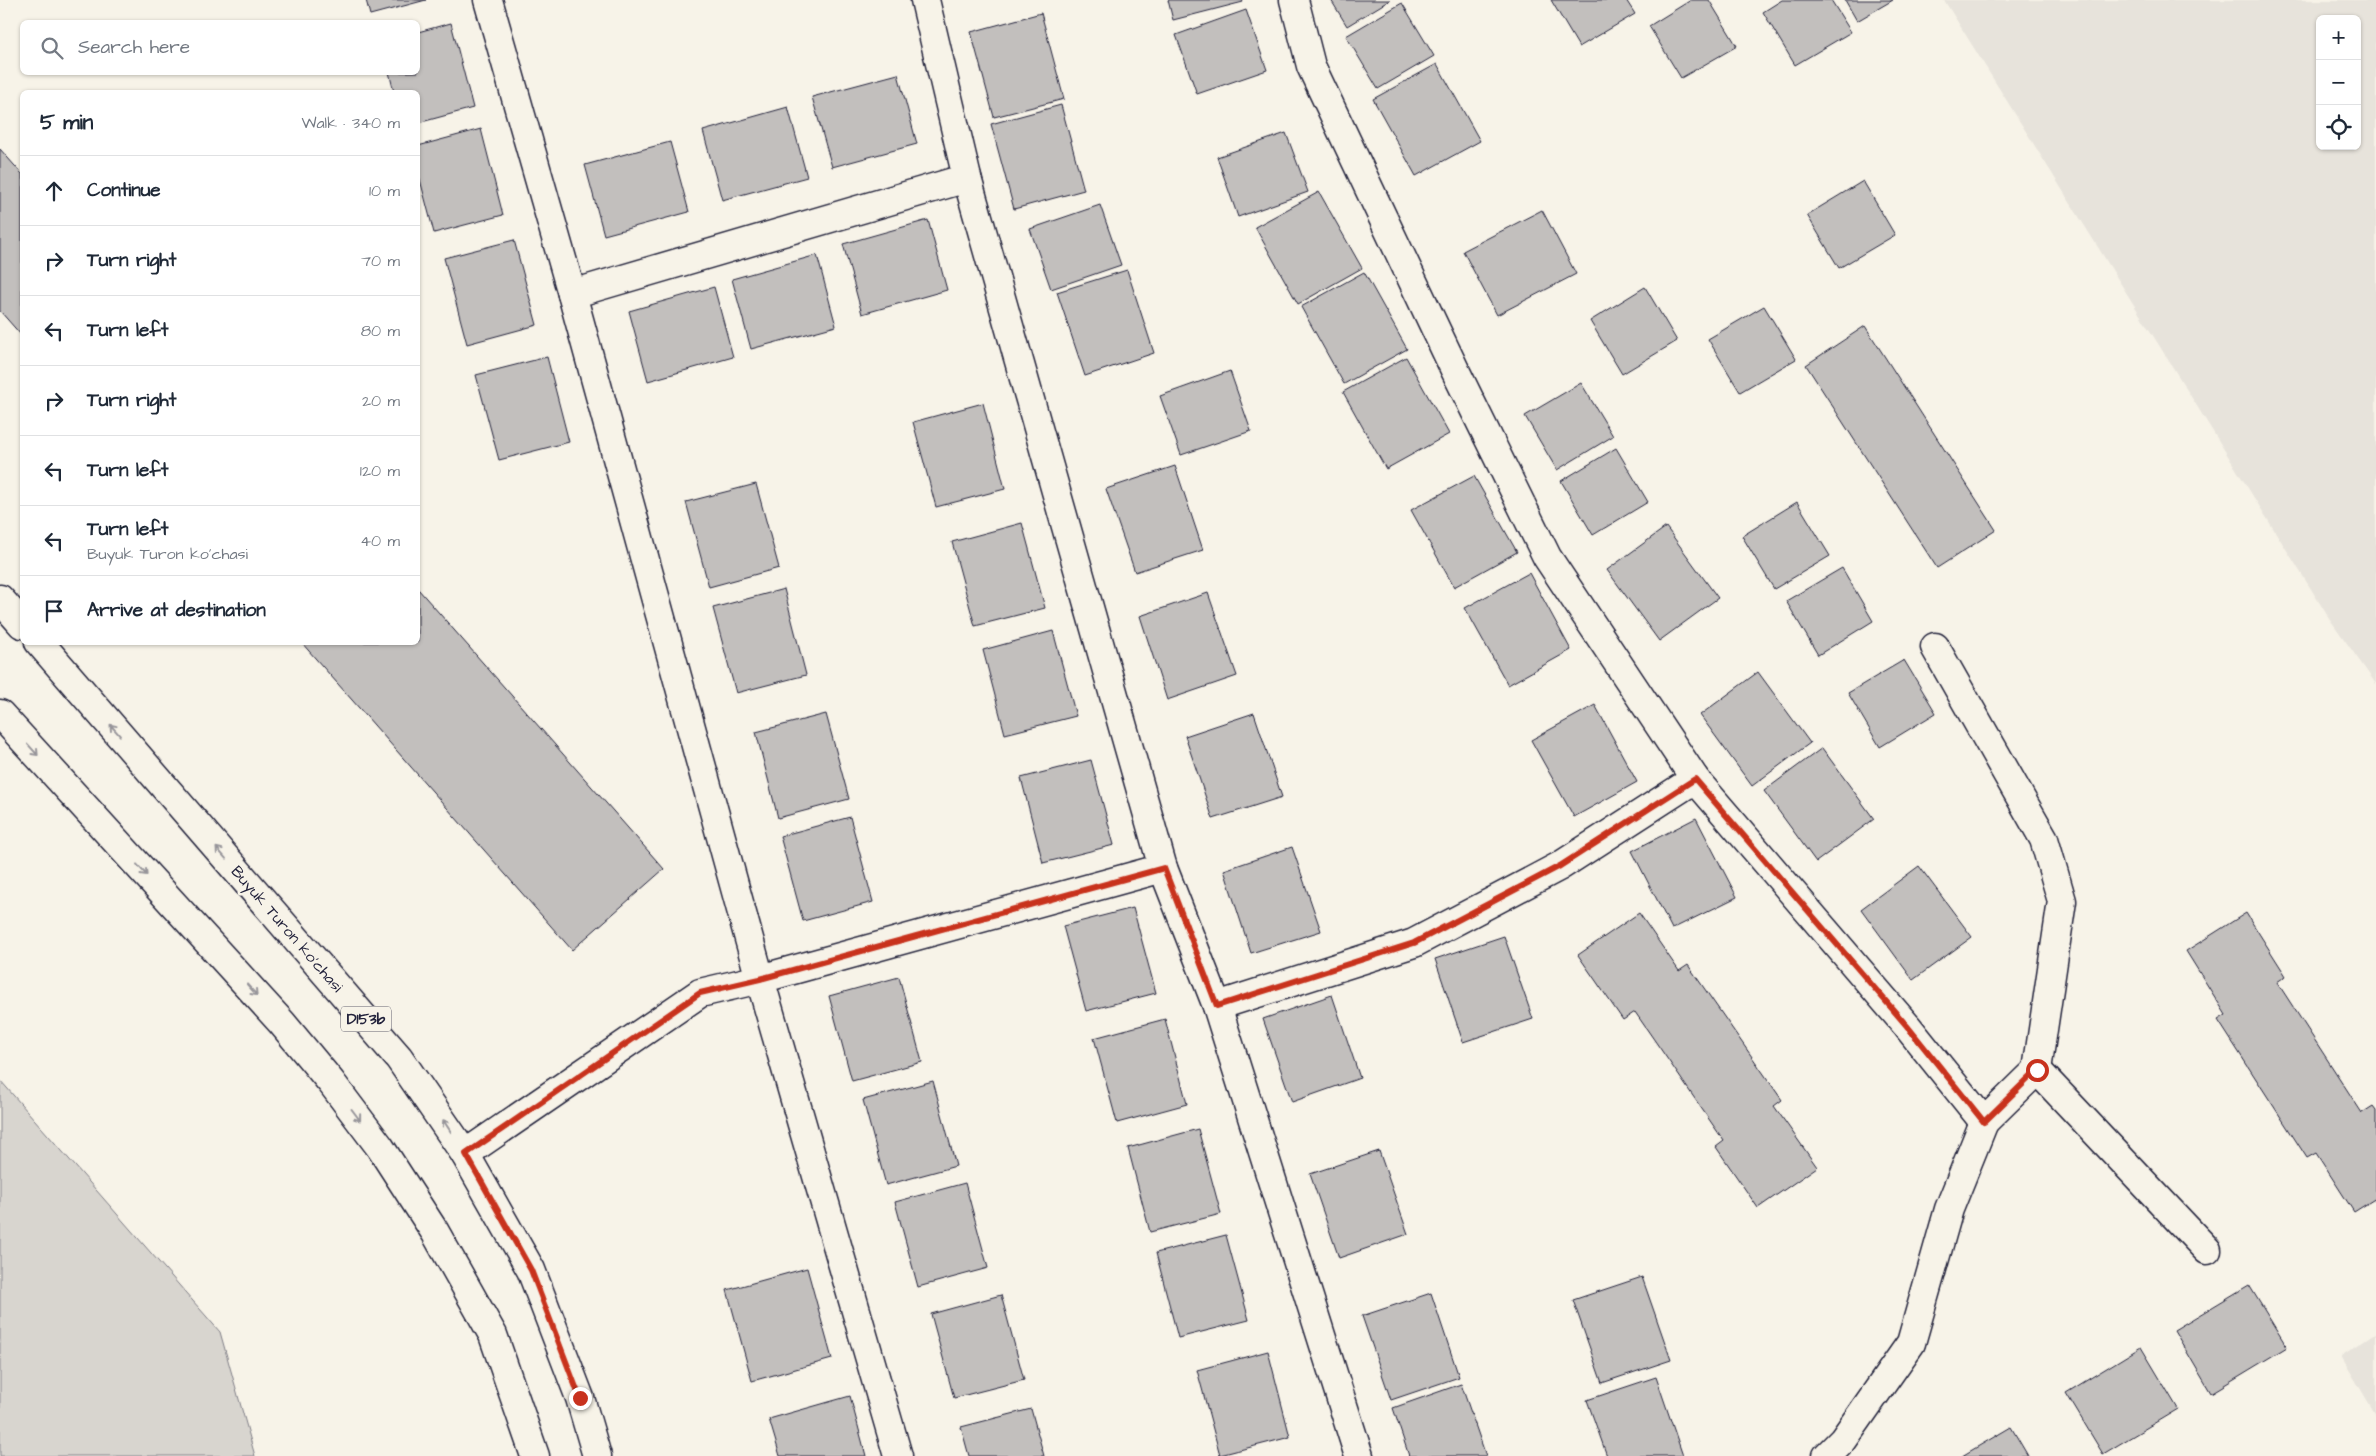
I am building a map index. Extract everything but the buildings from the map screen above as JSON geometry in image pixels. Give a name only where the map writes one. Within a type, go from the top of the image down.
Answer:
[{"type":"street","points":[[488,0],[572,294],[760,979],[898,1456]]},
{"type":"street","points":[[925,0],[967,178],[1164,868],[1217,1006],[1359,1456]]},
{"type":"street","points":[[1294,0],[1311,66],[1455,370],[1547,557],[1695,779],[1907,1026],[1984,1122]]},
{"type":"street","points":[[572,294],[967,178]]},
{"type":"street","points":[[0,599],[20,622]]},
{"type":"street","name":"Buyuk Turon ko'chasi","points":[[42,645],[399,1058],[466,1154],[531,1270],[580,1398],[597,1456]]},
{"type":"street","points":[[1827,1456],[1843,1440],[1911,1342],[1949,1209],[1984,1122],[2037,1070],[2062,901],[2044,839],[1935,647]]},
{"type":"street","points":[[0,714],[282,1023],[331,1082],[380,1147],[435,1232],[493,1335],[535,1456]]},
{"type":"street","points":[[1217,1006],[1414,943],[1560,866],[1695,779]]},
{"type":"street","points":[[466,1154],[700,993],[760,979],[1164,868]]},
{"type":"street","points":[[2037,1070],[2207,1250]]},
{"type":"shaded area","points":[[1944,0],[2376,0],[2376,684],[2329,618]]},
{"type":"shaded area","points":[[0,1080],[220,1332],[255,1456],[0,1456]]},
{"type":"shaded area","points":[[2376,1333],[2376,1415],[2341,1356]]},
{"type":"route","points":[[580,1398],[531,1270],[466,1154],[700,993],[760,979],[1164,868],[1217,1006],[1414,943],[1560,866],[1695,779],[1907,1026],[1984,1122],[2037,1070]]}]
